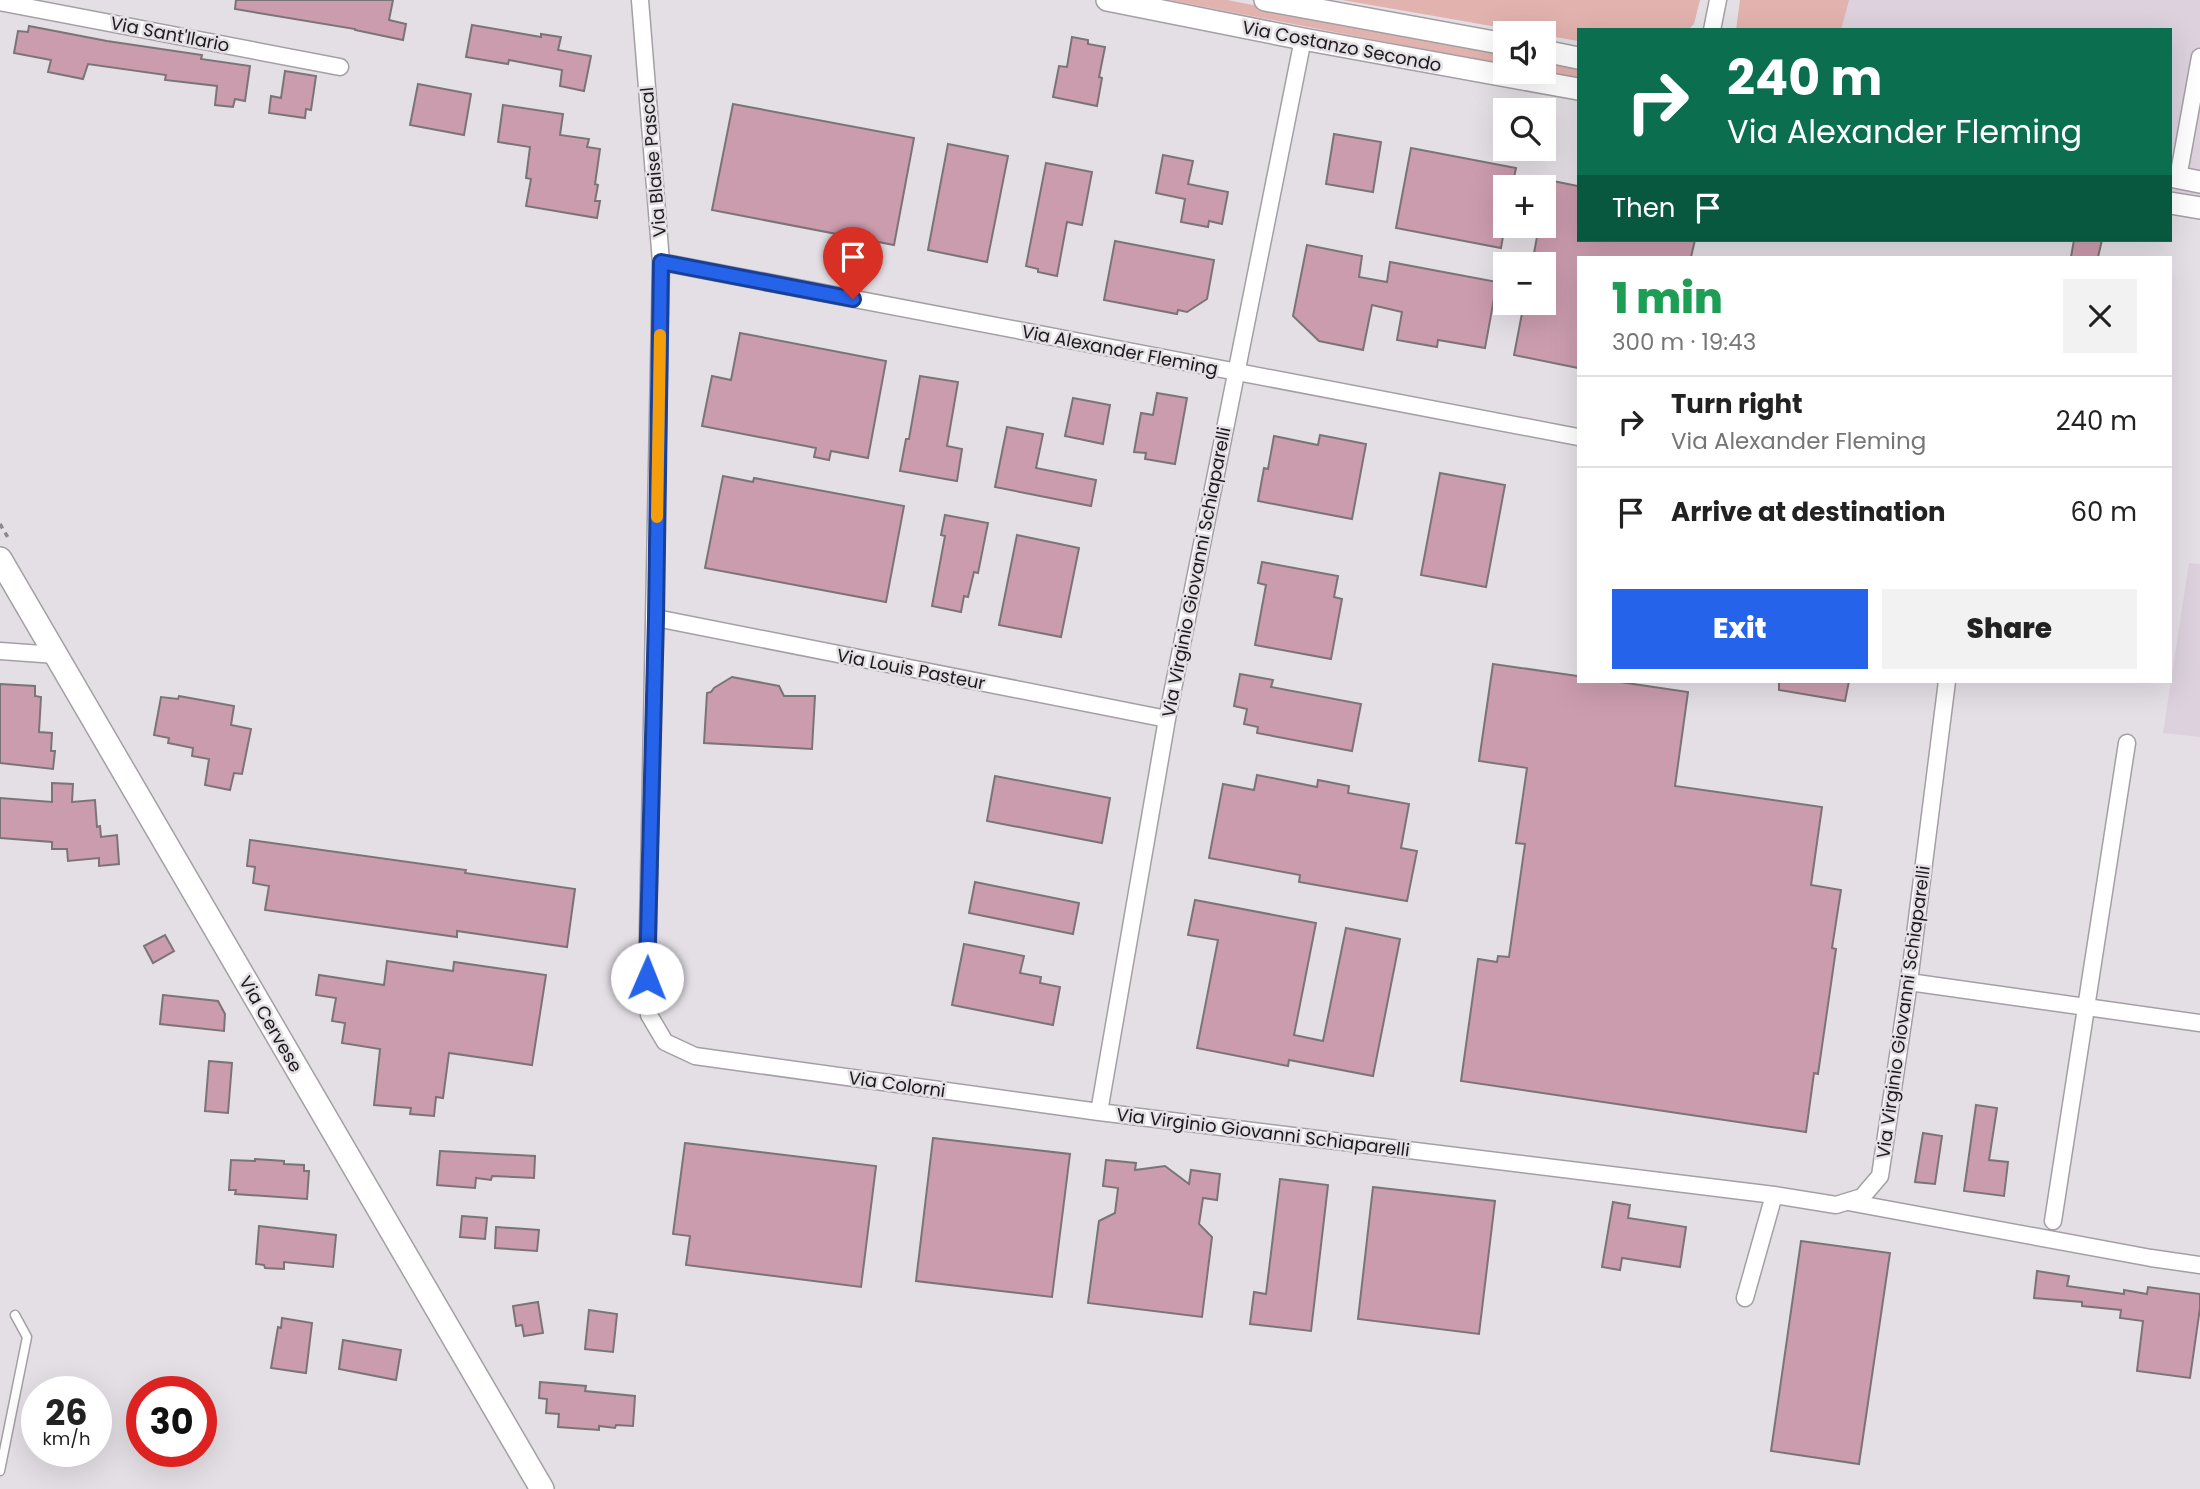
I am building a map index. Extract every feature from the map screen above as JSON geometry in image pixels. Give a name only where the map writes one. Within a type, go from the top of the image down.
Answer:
[{"type":"main road","name":"Via Cervese","points":[[0,559],[542,1489]]},
{"type":"street","name":"Via Blaise Pascal","points":[[640,0],[661,262],[647,978],[649,1015],[665,1042],[695,1056]]},
{"type":"street","name":"Via Costanzo Secondo","points":[[1107,0],[1577,89]]},
{"type":"street","name":"Via Costanzo Secondo","points":[[1265,0],[1493,42]]},
{"type":"street","points":[[1712,28],[1718,0]]},
{"type":"street","name":"Via Sant'Ilario","points":[[0,2],[340,67]]},
{"type":"street","name":"Via Virginio Giovanni Schiaparelli","points":[[1303,39],[1167,719],[1099,1112],[1774,1195],[1836,1205],[1862,1197],[1880,1176],[1909,982],[1947,683]]},
{"type":"street","points":[[1556,53],[1577,58]]},
{"type":"street","points":[[2200,57],[2174,177],[2200,182]]},
{"type":"street","points":[[2172,203],[2200,208]]},
{"type":"street","name":"Via Alexander Fleming","points":[[661,262],[1577,437]]},
{"type":"street","name":"Via Louis Pasteur","points":[[656,618],[1167,719]]},
{"type":"street","points":[[0,651],[56,655]]},
{"type":"street","points":[[2053,1221],[2127,743]]},
{"type":"street","points":[[1909,982],[2200,1023]]},
{"type":"street","name":"Via Colorni","points":[[695,1056],[1099,1112]]},
{"type":"street","points":[[1745,1297],[1774,1195]]},
{"type":"street","points":[[1845,1202],[2200,1265]]},
{"type":"lane","points":[[0,1471],[27,1337],[15,1315]]},
{"type":"shaded area","points":[[1169,0],[1227,0],[1493,52],[1493,63]]},
{"type":"shaded area","points":[[1342,0],[1700,0],[1694,24],[1690,28],[1577,28],[1577,41],[1556,37],[1556,21],[1493,21],[1493,26]]},
{"type":"shaded area","points":[[1740,0],[1849,0],[1842,28],[1736,28]]},
{"type":"shaded area","points":[[1828,0],[2200,0],[2200,213],[2172,207],[2172,28],[1828,28]]},
{"type":"shaded area","points":[[1556,63],[1577,68],[1577,79],[1556,75]]},
{"type":"shaded area","points":[[2189,563],[2200,564],[2200,737],[2163,733]]},
{"type":"building","points":[[236,0],[393,0],[389,20],[406,24],[403,40],[355,29],[235,9]]},
{"type":"building","points":[[472,25],[541,37],[541,34],[561,37],[558,50],[591,56],[584,91],[560,86],[562,70],[509,60],[508,64],[466,57]]},
{"type":"building","points":[[29,26],[202,55],[201,59],[250,66],[245,101],[235,99],[233,107],[215,105],[217,86],[165,80],[166,75],[88,64],[83,79],[48,72],[51,60],[14,53],[18,31],[28,32]]},
{"type":"building","points":[[1072,37],[1105,47],[1097,106],[1053,97],[1059,66],[1067,67]]},
{"type":"building","points":[[285,71],[316,76],[311,110],[306,109],[305,118],[269,113],[271,96],[281,98]]},
{"type":"building","points":[[418,84],[471,94],[464,135],[410,125]]},
{"type":"building","points":[[733,104],[914,138],[894,245],[712,210]]},
{"type":"building","points":[[503,105],[563,114],[560,135],[589,139],[587,147],[600,149],[595,184],[598,185],[595,201],[600,201],[597,218],[526,206],[531,179],[526,178],[530,147],[498,142]]},
{"type":"building","points":[[1334,134],[1381,142],[1373,192],[1326,184]]},
{"type":"building","points":[[948,144],[1008,156],[987,262],[928,250]]},
{"type":"building","points":[[1411,148],[1516,168],[1515,175],[1493,175],[1493,238],[1503,238],[1501,248],[1396,228]]},
{"type":"building","points":[[1163,155],[1193,161],[1188,184],[1228,192],[1222,224],[1209,221],[1208,227],[1181,222],[1185,199],[1156,193]]},
{"type":"building","points":[[1046,163],[1092,172],[1082,225],[1067,222],[1057,276],[1026,266]]},
{"type":"building","points":[[1556,182],[1577,186],[1577,242],[1695,242],[1691,256],[1577,256],[1577,368],[1514,355],[1522,315],[1556,315],[1556,252],[1534,252],[1537,238],[1556,238]]},
{"type":"building","points":[[1115,241],[1214,260],[1207,299],[1187,312],[1178,310],[1177,314],[1104,300]]},
{"type":"building","points":[[2074,242],[2102,242],[2098,256],[2071,256]]},
{"type":"building","points":[[1307,245],[1362,256],[1359,277],[1387,282],[1390,262],[1493,281],[1493,304],[1485,348],[1438,340],[1437,347],[1397,340],[1402,312],[1372,305],[1363,350],[1319,341],[1293,316]]},
{"type":"building","points":[[740,333],[886,361],[868,458],[831,451],[829,460],[814,457],[816,448],[702,426],[712,376],[731,380]]},
{"type":"building","points":[[920,376],[958,382],[947,446],[962,449],[957,481],[900,471],[906,439],[909,439]]},
{"type":"building","points":[[1157,393],[1187,398],[1175,464],[1145,459],[1146,453],[1134,452],[1141,413],[1153,415]]},
{"type":"building","points":[[1073,398],[1110,405],[1103,444],[1065,436]]},
{"type":"building","points":[[1007,427],[1043,434],[1036,468],[1096,480],[1091,506],[995,487]]},
{"type":"building","points":[[1320,435],[1366,444],[1352,519],[1258,501],[1274,436],[1318,445]]},
{"type":"building","points":[[1440,473],[1505,485],[1486,587],[1421,575]]},
{"type":"building","points":[[723,476],[753,482],[754,478],[904,506],[886,602],[705,568]]},
{"type":"building","points":[[945,515],[988,523],[978,573],[974,572],[961,612],[932,606],[945,536],[941,535]]},
{"type":"building","points":[[1017,535],[1079,548],[1061,637],[999,625]]},
{"type":"building","points":[[1262,562],[1338,576],[1334,597],[1342,599],[1331,659],[1255,645],[1266,585],[1258,583]]},
{"type":"building","points":[[1493,664],[1577,676],[1577,683],[1627,683],[1688,692],[1675,786],[1822,807],[1811,885],[1841,890],[1832,948],[1836,949],[1818,1074],[1814,1073],[1806,1132],[1461,1081],[1478,959],[1497,962],[1498,956],[1509,957],[1525,844],[1516,843],[1527,768],[1479,761]]},
{"type":"building","points":[[1240,674],[1273,680],[1271,687],[1361,704],[1352,751],[1257,733],[1258,727],[1244,724],[1247,709],[1234,706]]},
{"type":"building","points":[[732,677],[779,686],[784,696],[815,696],[812,749],[704,743],[707,693]]},
{"type":"building","points":[[1779,683],[1849,683],[1845,701],[1779,690]]},
{"type":"building","points":[[0,684],[35,686],[35,696],[41,697],[39,732],[52,733],[51,751],[55,751],[53,769],[0,763]]},
{"type":"building","points":[[179,696],[234,706],[231,725],[251,729],[242,774],[234,773],[230,790],[205,785],[209,759],[192,756],[193,748],[168,743],[169,738],[154,735],[161,697],[178,699]]},
{"type":"building","points":[[1257,775],[1317,787],[1318,780],[1349,786],[1348,793],[1409,804],[1401,848],[1417,851],[1407,901],[1299,882],[1300,875],[1209,858],[1223,784],[1254,790]]},
{"type":"building","points":[[995,776],[1110,798],[1102,843],[987,821]]},
{"type":"building","points":[[52,783],[73,784],[72,802],[95,800],[97,827],[100,826],[101,837],[117,835],[119,864],[99,866],[99,858],[68,861],[67,849],[52,849],[52,842],[0,838],[0,798],[52,802]]},
{"type":"building","points":[[250,840],[466,870],[465,873],[575,889],[567,947],[457,931],[457,937],[265,910],[269,886],[253,883],[255,867],[247,866]]},
{"type":"building","points":[[975,882],[1079,903],[1073,934],[969,913]]},
{"type":"building","points":[[1195,900],[1316,923],[1294,1035],[1323,1041],[1346,928],[1400,939],[1373,1076],[1289,1060],[1288,1066],[1197,1048],[1218,940],[1188,935]]},
{"type":"building","points":[[165,935],[174,951],[153,963],[144,946]]},
{"type":"building","points":[[964,944],[1024,956],[1020,973],[1041,977],[1040,983],[1060,987],[1053,1025],[952,1005]]},
{"type":"building","points":[[387,961],[453,971],[454,962],[546,975],[532,1065],[449,1053],[443,1098],[436,1097],[434,1116],[410,1114],[411,1108],[374,1105],[380,1049],[342,1043],[345,1023],[332,1021],[336,998],[316,995],[319,975],[384,985]]},
{"type":"building","points":[[163,995],[218,1001],[225,1014],[224,1031],[160,1024]]},
{"type":"building","points":[[209,1061],[232,1063],[228,1113],[205,1111]]},
{"type":"building","points":[[1976,1105],[1997,1108],[1989,1160],[2008,1162],[2004,1196],[1964,1191]]},
{"type":"building","points":[[1923,1133],[1942,1136],[1935,1184],[1915,1182]]},
{"type":"building","points":[[933,1138],[1070,1154],[1052,1297],[916,1281]]},
{"type":"building","points":[[685,1143],[876,1166],[861,1287],[686,1265],[690,1236],[673,1234]]},
{"type":"building","points":[[440,1151],[535,1156],[534,1178],[476,1178],[475,1188],[437,1185]]},
{"type":"building","points":[[255,1159],[304,1165],[304,1171],[309,1171],[307,1199],[235,1194],[236,1190],[229,1190],[231,1160]]},
{"type":"building","points":[[1106,1160],[1136,1163],[1135,1170],[1165,1166],[1189,1184],[1191,1170],[1220,1174],[1217,1200],[1203,1198],[1199,1224],[1212,1237],[1202,1317],[1088,1303],[1099,1221],[1115,1213],[1118,1188],[1103,1186]]},
{"type":"building","points":[[1280,1179],[1328,1185],[1311,1331],[1250,1324],[1254,1292],[1266,1294]]},
{"type":"building","points":[[1373,1187],[1495,1201],[1479,1334],[1358,1319]]},
{"type":"building","points":[[1613,1202],[1630,1205],[1628,1218],[1686,1227],[1680,1267],[1622,1258],[1620,1270],[1602,1267]]},
{"type":"building","points":[[462,1216],[487,1218],[485,1239],[460,1237]]},
{"type":"building","points":[[259,1226],[336,1235],[333,1267],[284,1262],[284,1269],[265,1268],[264,1265],[256,1264]]},
{"type":"building","points":[[496,1227],[539,1230],[537,1251],[495,1248]]},
{"type":"building","points":[[1801,1241],[1890,1253],[1859,1464],[1771,1451]]},
{"type":"building","points":[[2037,1271],[2069,1276],[2067,1286],[2124,1294],[2124,1290],[2147,1294],[2148,1287],[2200,1294],[2190,1378],[2137,1371],[2143,1321],[2120,1318],[2121,1310],[2082,1306],[2082,1302],[2034,1298]]},
{"type":"building","points":[[538,1302],[543,1333],[524,1336],[522,1325],[516,1326],[513,1306]]},
{"type":"building","points":[[589,1310],[617,1314],[613,1352],[585,1349]]},
{"type":"building","points":[[282,1318],[312,1323],[306,1373],[271,1368]]},
{"type":"building","points":[[343,1340],[401,1350],[396,1380],[339,1369]]},
{"type":"building","points":[[540,1382],[586,1386],[585,1391],[635,1396],[633,1426],[599,1426],[599,1430],[558,1427],[559,1414],[546,1413],[547,1399],[539,1398]]},
{"type":"slow traffic","points":[[657,517],[660,335]]},
{"type":"route","points":[[647,978],[661,262],[853,299]]}]
